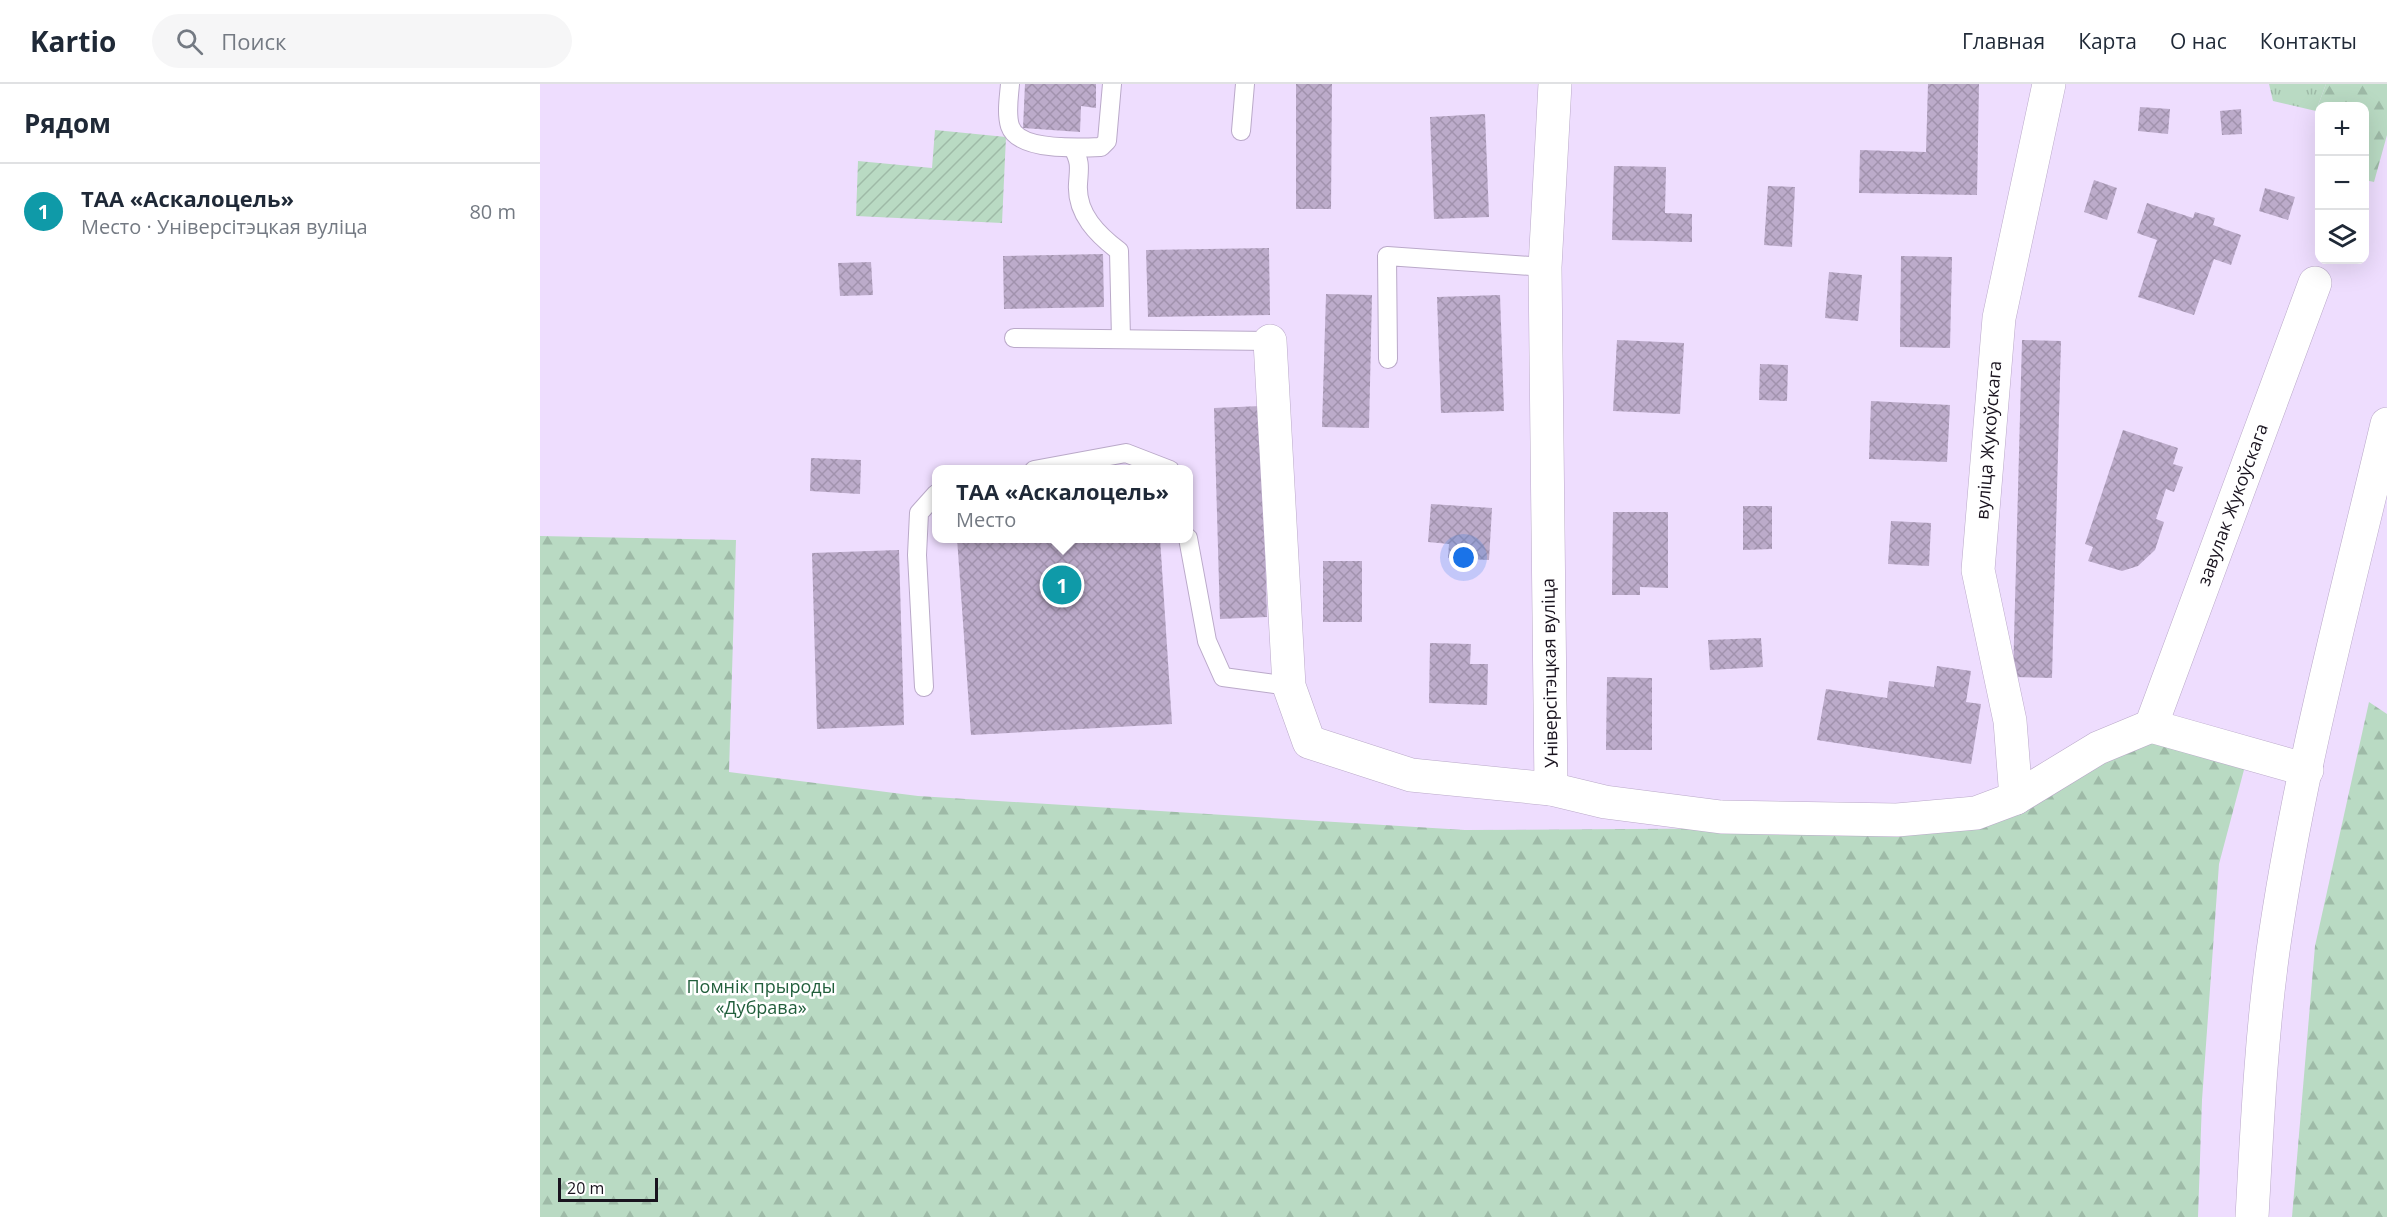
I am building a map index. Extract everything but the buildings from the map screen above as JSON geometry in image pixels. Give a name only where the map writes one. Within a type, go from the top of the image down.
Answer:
[{"type":"street","name":"Універсітэцкая вуліца","points":[[1270,341],[1289,686],[1309,742],[1411,775],[1551,789],[1545,267],[1555,84]]},
{"type":"street","name":"вуліца Жукоўскага","points":[[2016,798],[2010,721],[1978,570],[1999,318],[2049,84]]},
{"type":"street","name":"завулак Жукоўскага","points":[[2151,726],[2314,283]]},
{"type":"street","points":[[2252,1217],[2259,1093],[2273,952],[2307,770],[2387,424]]},
{"type":"street","points":[[1551,789],[1605,802],[1721,818],[1897,820],[1976,813],[2016,798],[2098,748],[2151,726],[2307,770]]},
{"type":"lane","points":[[1010,84],[1008,116],[1010,128],[1016,136],[1026,142],[1073,148],[1101,147],[1107,141],[1112,84]]},
{"type":"lane","points":[[1241,131],[1245,84]]},
{"type":"lane","points":[[1073,148],[1081,163],[1077,187],[1082,210],[1095,232],[1119,252],[1121,339]]},
{"type":"lane","points":[[1388,359],[1388,256],[1545,267]]},
{"type":"lane","points":[[1014,338],[1270,341]]},
{"type":"lane","points":[[1061,465],[1126,453],[1157,465]]},
{"type":"lane","points":[[924,687],[916,555],[919,513],[932,498]]},
{"type":"lane","points":[[1189,543],[1207,640],[1223,677],[1289,686]]},
{"type":"green space","points":[[2269,84],[2326,84],[2319,102],[2315,102],[2315,111],[2273,101]]},
{"type":"green space","points":[[2326,84],[2387,84],[2387,135],[2374,182],[2369,181],[2369,102],[2319,102]]},
{"type":"green space","points":[[935,130],[1006,137],[1002,223],[856,216],[858,161],[932,168]]},
{"type":"green space","name":"Помнік прыроды «Дубрава»","points":[[540,536],[736,540],[729,772],[918,796],[1465,830],[1960,827],[2150,737],[2245,766],[2219,864],[2202,1100],[2198,1217],[540,1217]]},
{"type":"green space","points":[[2369,702],[2387,714],[2387,1217],[2292,1217],[2315,946]]},
{"type":"place","name":"ТАА «Аскалоцель»","points":[[1062,585]]}]
